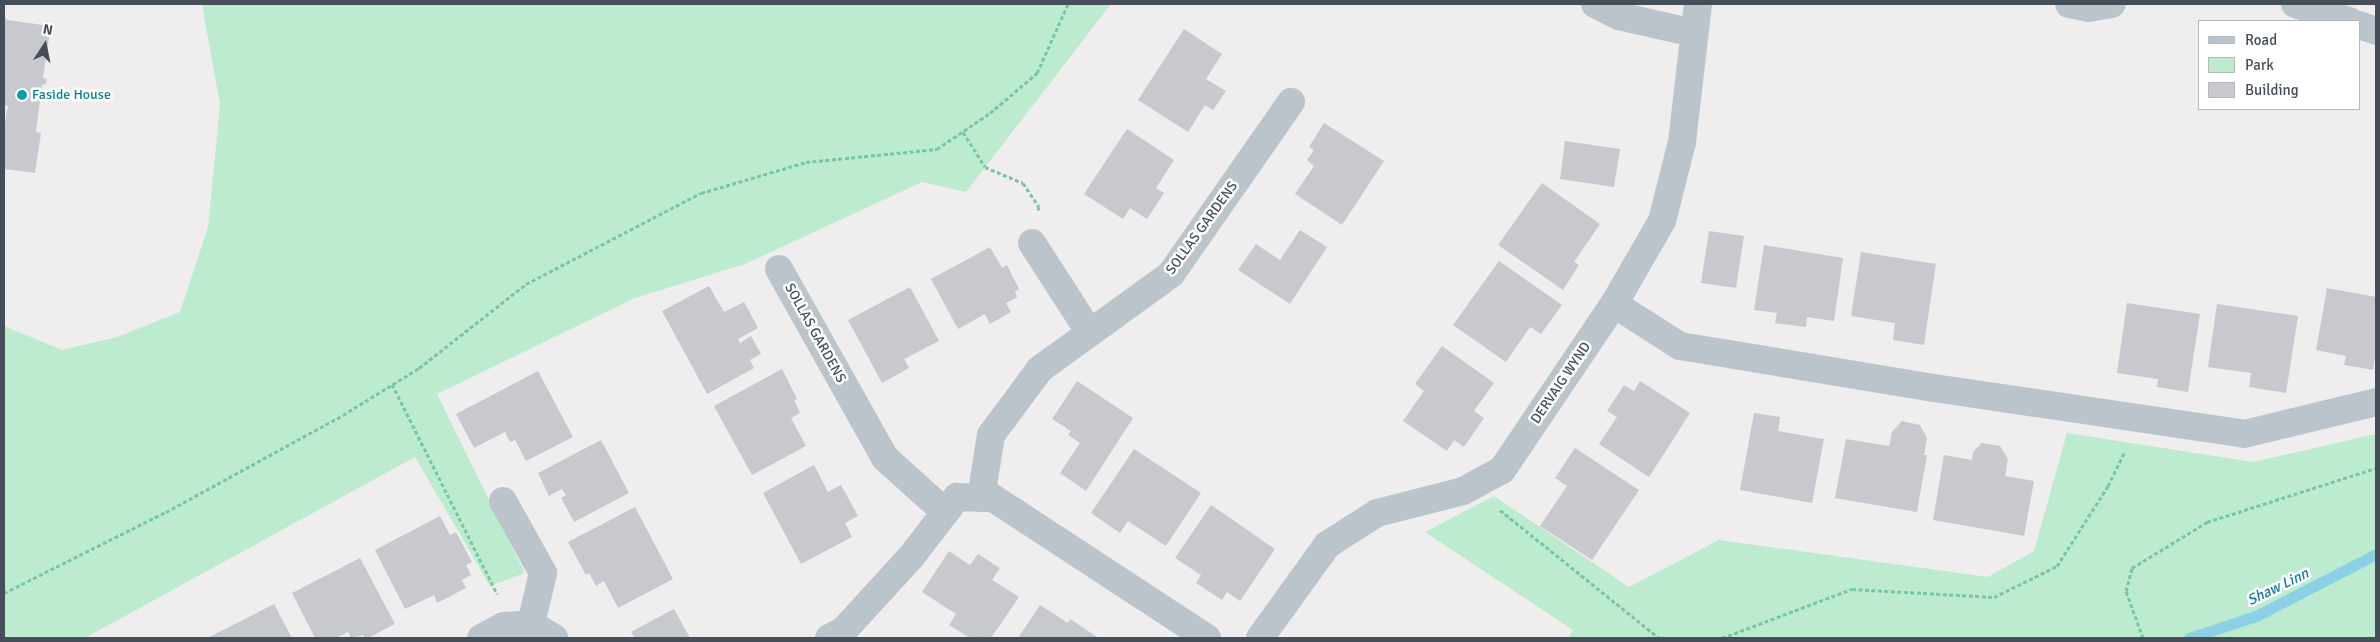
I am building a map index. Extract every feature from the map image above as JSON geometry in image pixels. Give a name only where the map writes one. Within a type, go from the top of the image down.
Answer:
[{"type":"street","points":[[1595,4],[1619,16],[1693,33]]},
{"type":"street","name":"DERVAIG WYND","points":[[1266,636],[1327,545],[1377,513],[1463,491],[1502,470],[1614,304],[1662,220],[1682,142],[1693,33],[1698,4]]},
{"type":"street","points":[[2069,4],[2089,8],[2112,4]]},
{"type":"street","points":[[2295,4],[2346,20]]},
{"type":"street","points":[[2360,24],[2376,31]]},
{"type":"street","name":"SOLLAS GARDENS","points":[[981,498],[991,435],[1040,369],[1171,274],[1291,102]]},
{"type":"street","points":[[1032,242],[1090,333]]},
{"type":"street","name":"SOLLAS GARDENS","points":[[779,269],[884,458],[945,512]]},
{"type":"street","points":[[1614,304],[1680,346],[2244,434],[2376,402]]},
{"type":"street","points":[[829,638],[844,630],[904,565],[957,497],[993,498],[1207,638]]},
{"type":"street","points":[[503,501],[543,573],[522,625]]},
{"type":"street","points":[[481,638],[504,626],[522,625],[554,638]]},
{"type":"path","points":[[4,593],[166,512],[343,415],[419,368],[526,284],[701,193],[806,162],[937,149],[990,113],[1037,73],[1068,4]]},
{"type":"path","points":[[963,132],[985,167],[1023,183],[1039,207],[1032,242]]},
{"type":"path","points":[[392,384],[522,625]]},
{"type":"path","points":[[1722,638],[1852,589],[1994,596],[2056,566],[2108,486],[2141,419]]},
{"type":"path","points":[[2143,638],[2126,591],[2132,568],[2207,522],[2376,468]]},
{"type":"path","points":[[1470,486],[1659,638]]},
{"type":"green space","points":[[202,4],[1111,4],[966,192],[922,182],[745,264],[635,298],[437,394],[525,573],[490,586],[415,457],[85,638],[4,638],[4,326],[62,350],[117,337],[180,312],[208,227],[220,105]]},
{"type":"green space","points":[[2067,433],[2253,462],[2376,434],[2376,638],[1568,638],[1573,630],[1425,532],[1494,496],[1629,587],[1719,540],[1988,577],[2034,551]]},
{"type":"building","name":"Faside House","points":[[4,16],[7,20],[43,25],[47,21],[51,24],[43,77],[47,80],[46,84],[42,85],[36,132],[41,133],[35,173],[4,169],[4,128],[8,106],[4,105]]},
{"type":"building","points":[[1184,29],[1222,54],[1206,79],[1226,91],[1213,110],[1205,105],[1188,132],[1138,100]]},
{"type":"building","points":[[1324,123],[1384,161],[1342,225],[1295,194],[1314,166],[1307,160],[1314,150],[1309,147]]},
{"type":"building","points":[[1127,129],[1174,160],[1156,188],[1164,193],[1147,219],[1130,208],[1123,219],[1084,194]]},
{"type":"building","points":[[1565,141],[1620,149],[1614,187],[1560,179]]},
{"type":"building","points":[[1542,183],[1600,224],[1574,262],[1579,265],[1563,290],[1498,245]]},
{"type":"building","points":[[1300,230],[1327,247],[1290,304],[1238,270],[1256,244],[1280,260]]},
{"type":"building","points":[[1709,231],[1744,236],[1736,288],[1701,283]]},
{"type":"building","points":[[1764,245],[1843,258],[1834,321],[1807,317],[1806,327],[1775,323],[1777,313],[1754,310]]},
{"type":"building","points":[[990,247],[1002,268],[1007,265],[1019,289],[1015,292],[1017,297],[1006,303],[1011,312],[990,324],[985,314],[958,329],[931,279]]},
{"type":"building","points":[[1861,252],[1936,264],[1924,345],[1893,340],[1895,323],[1851,316]]},
{"type":"building","points":[[1499,261],[1562,305],[1541,334],[1530,327],[1506,362],[1453,325]]},
{"type":"building","points":[[709,286],[724,312],[744,302],[758,328],[738,339],[740,343],[751,336],[761,354],[750,360],[754,368],[707,394],[662,311]]},
{"type":"building","points":[[910,287],[939,341],[904,359],[909,368],[882,383],[848,320]]},
{"type":"building","points":[[2327,288],[2376,297],[2376,351],[2373,370],[2344,365],[2346,356],[2316,350]]},
{"type":"building","points":[[2127,303],[2200,314],[2188,392],[2157,387],[2158,379],[2117,373]]},
{"type":"building","points":[[2217,304],[2298,316],[2286,393],[2249,387],[2251,373],[2208,367]]},
{"type":"building","points":[[1442,346],[1494,383],[1474,411],[1484,418],[1464,447],[1454,440],[1447,451],[1403,421],[1424,391],[1415,384]]},
{"type":"building","points":[[782,369],[797,399],[794,400],[800,413],[791,418],[806,446],[752,475],[714,406]]},
{"type":"building","points":[[538,371],[573,437],[526,461],[515,440],[510,442],[505,432],[474,448],[456,414]]},
{"type":"building","points":[[1077,381],[1133,418],[1086,491],[1060,473],[1080,443],[1068,435],[1071,431],[1052,419]]},
{"type":"building","points":[[1640,381],[1690,413],[1649,477],[1599,444],[1617,417],[1607,411],[1624,385],[1634,391]]},
{"type":"building","points":[[1754,413],[1780,417],[1778,431],[1824,439],[1812,503],[1740,490]]},
{"type":"building","points":[[1902,421],[1920,425],[1927,438],[1924,455],[1927,455],[1917,512],[1835,498],[1846,439],[1889,446],[1892,432]]},
{"type":"building","points":[[601,440],[629,493],[574,522],[561,498],[566,495],[562,489],[549,496],[538,473]]},
{"type":"building","points":[[1982,443],[2000,446],[2008,459],[2005,476],[2034,481],[2024,536],[1933,520],[1944,455],[1972,460],[1973,452]]},
{"type":"building","points":[[1575,448],[1639,490],[1592,560],[1540,526],[1567,486],[1555,478]]},
{"type":"building","points":[[1134,449],[1201,493],[1166,546],[1128,521],[1120,533],[1091,513]]},
{"type":"building","points":[[814,465],[828,492],[841,485],[858,516],[845,523],[852,537],[801,564],[763,493]]},
{"type":"building","points":[[1211,505],[1275,549],[1240,601],[1227,592],[1222,600],[1196,583],[1201,575],[1175,558]]},
{"type":"building","points":[[635,507],[673,579],[618,608],[604,581],[596,586],[589,573],[586,575],[568,542]]},
{"type":"building","points":[[440,516],[450,535],[456,532],[472,562],[466,565],[471,575],[462,580],[466,588],[437,603],[434,595],[405,609],[375,550]]},
{"type":"building","points":[[949,551],[970,565],[978,554],[1000,568],[992,580],[1019,597],[991,638],[970,638],[949,625],[956,614],[922,592]]},
{"type":"building","points":[[360,558],[395,624],[368,638],[365,638],[363,635],[351,638],[348,632],[336,638],[315,638],[292,593]]},
{"type":"building","points":[[274,604],[292,638],[207,638],[235,624]]},
{"type":"building","points":[[1040,605],[1068,623],[1070,619],[1097,637],[1018,638]]},
{"type":"building","points":[[674,609],[690,638],[635,638],[631,632]]},
{"type":"waterway","name":"Shaw Linn","points":[[2189,638],[2256,616],[2376,554]]},
{"type":"place","name":"Faside House","points":[[22,95]]}]
